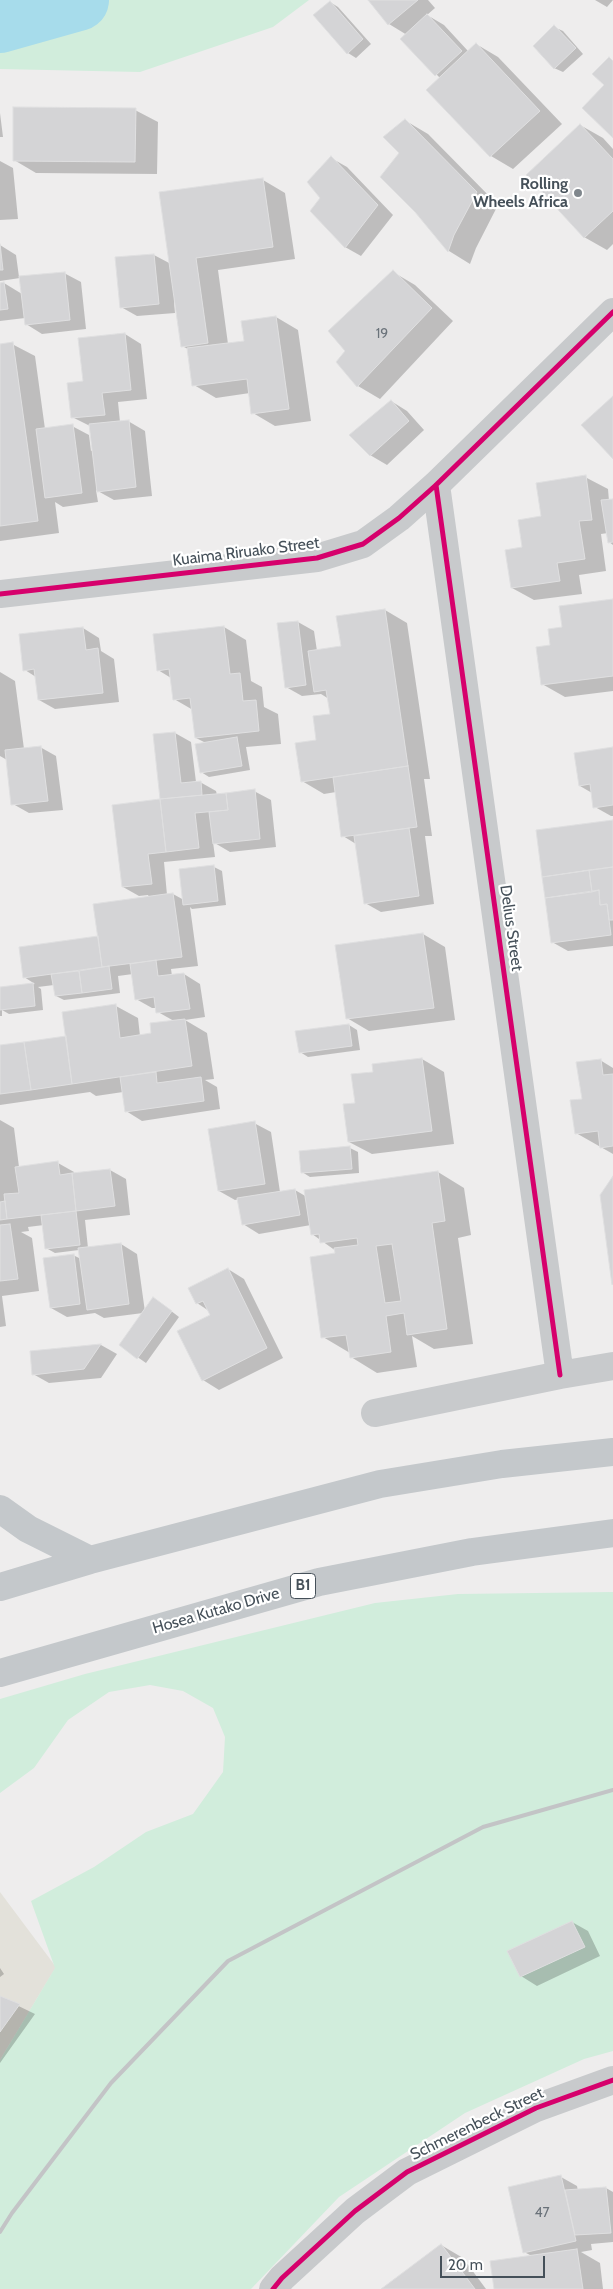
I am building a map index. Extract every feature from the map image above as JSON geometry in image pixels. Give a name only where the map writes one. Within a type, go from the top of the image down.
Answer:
[{"type":"main road","points":[[0,1587],[90,1560],[380,1484],[502,1464],[613,1452]]},
{"type":"main road","points":[[0,1509],[28,1529],[90,1560]]},
{"type":"main road","name":"Hosea Kutako Drive","points":[[0,1673],[319,1582],[472,1552],[613,1533]]},
{"type":"street","name":"Kuaima Riruako Street","points":[[0,594],[317,558],[364,544],[399,518],[436,485],[613,312]]},
{"type":"street","name":"Delius Street","points":[[436,485],[560,1375]]},
{"type":"street","points":[[376,1413],[613,1366]]},
{"type":"street","name":"Schmerenbeck Street","points":[[273,2289],[282,2278],[355,2211],[407,2172],[536,2108],[613,2080]]},
{"type":"shaded area","points":[[0,1892],[56,1967],[0,2060]]},
{"type":"green space","points":[[0,0],[309,0],[273,27],[140,72],[0,69]]},
{"type":"green space","points":[[613,1592],[613,2051],[584,2059],[465,2113],[339,2197],[251,2289],[0,2289],[0,2060],[55,1968],[31,1901],[94,1867],[146,1832],[193,1814],[223,1772],[225,1737],[213,1708],[183,1691],[150,1685],[109,1692],[68,1720],[34,1768],[0,1793],[0,1699],[85,1674],[375,1603],[458,1594]]},
{"type":"building","points":[[368,0],[418,0],[388,25]]},
{"type":"building","points":[[330,1],[363,39],[347,54],[313,15]]},
{"type":"building","points":[[427,14],[462,51],[435,76],[400,39]]},
{"type":"building","points":[[554,25],[576,48],[554,69],[533,46]]},
{"type":"building","points":[[476,43],[540,111],[490,157],[426,90]]},
{"type":"building","points":[[609,57],[613,61],[613,138],[582,108],[604,85],[592,74]]},
{"type":"building","points":[[13,107],[136,108],[135,162],[13,161]]},
{"type":"building","points":[[405,119],[477,192],[454,235],[448,252],[415,212],[380,177],[399,153],[383,137]]},
{"type":"building","name":"Rolling Wheels Africa","points":[[580,124],[613,159],[613,211],[584,238],[526,175]]},
{"type":"building","points":[[331,156],[378,205],[345,248],[310,211],[320,198],[307,182]]},
{"type":"building","points":[[263,178],[273,247],[196,258],[208,343],[181,347],[159,192]]},
{"type":"building","points":[[0,244],[3,270],[0,270]]},
{"type":"building","points":[[154,254],[159,304],[120,308],[115,257]]},
{"type":"building","points":[[393,270],[432,308],[357,387],[336,362],[345,351],[328,331]]},
{"type":"building","points":[[65,272],[70,320],[25,325],[19,276]]},
{"type":"building","points":[[4,282],[8,309],[0,310],[0,283]]},
{"type":"building","points":[[276,316],[289,409],[251,414],[247,379],[192,386],[187,348],[244,341],[241,321]]},
{"type":"building","points":[[125,333],[131,390],[102,393],[105,415],[71,418],[67,383],[83,381],[78,338]]},
{"type":"building","points":[[13,342],[38,521],[0,526],[0,344]]},
{"type":"building","points":[[613,396],[613,459],[581,425]]},
{"type":"building","points":[[391,400],[409,421],[370,456],[349,435]]},
{"type":"building","points":[[129,420],[136,487],[97,492],[89,424]]},
{"type":"building","points":[[73,424],[82,493],[45,498],[36,429]]},
{"type":"building","points":[[586,475],[592,520],[579,521],[585,559],[557,563],[560,581],[511,588],[505,550],[522,547],[518,520],[541,516],[536,483]]},
{"type":"building","points":[[613,499],[613,542],[608,543],[601,500]]},
{"type":"building","points":[[613,599],[613,676],[541,685],[536,647],[550,645],[548,629],[562,627],[559,606]]},
{"type":"building","points":[[385,609],[408,766],[301,782],[295,743],[316,740],[313,716],[330,714],[326,690],[314,692],[308,651],[341,646],[336,616]]},
{"type":"building","points":[[298,621],[306,685],[285,688],[277,623]]},
{"type":"building","points":[[224,626],[230,674],[240,673],[243,701],[256,700],[259,731],[195,738],[190,698],[173,700],[169,669],[157,671],[153,634]]},
{"type":"building","points":[[83,627],[86,650],[98,648],[103,693],[38,700],[34,669],[23,671],[19,634]]},
{"type":"building","points":[[175,732],[181,783],[201,781],[202,795],[160,799],[153,734]]},
{"type":"building","points":[[237,737],[242,766],[200,773],[195,744]]},
{"type":"building","points":[[41,746],[48,801],[11,805],[5,750]]},
{"type":"building","points":[[613,747],[613,805],[593,808],[590,784],[579,786],[574,753]]},
{"type":"building","points":[[408,766],[417,827],[341,837],[333,777]]},
{"type":"building","points":[[255,789],[260,839],[213,844],[209,812],[228,810],[226,793]]},
{"type":"building","points":[[226,793],[228,810],[195,813],[199,848],[166,852],[160,799]]},
{"type":"building","points":[[160,799],[166,852],[148,854],[152,884],[122,887],[112,805]]},
{"type":"building","points":[[613,820],[613,867],[542,877],[536,830]]},
{"type":"building","points":[[409,828],[419,896],[364,904],[354,836]]},
{"type":"building","points":[[214,865],[218,901],[183,905],[179,869]]},
{"type":"building","points":[[613,867],[613,920],[609,920],[607,904],[600,905],[599,890],[592,892],[589,870]]},
{"type":"building","points":[[589,870],[592,892],[545,898],[542,877]]},
{"type":"building","points":[[599,890],[600,905],[607,904],[611,935],[551,943],[545,898]]},
{"type":"building","points":[[173,893],[182,957],[102,967],[93,904]]},
{"type":"building","points":[[423,933],[434,1008],[346,1019],[335,945]]},
{"type":"building","points":[[98,936],[102,967],[23,978],[19,947]]},
{"type":"building","points":[[156,960],[158,976],[184,973],[190,1009],[156,1013],[154,997],[135,1000],[130,964]]},
{"type":"building","points":[[109,966],[112,989],[82,993],[79,971]]},
{"type":"building","points":[[79,971],[82,993],[55,996],[51,974]]},
{"type":"building","points":[[33,983],[35,1006],[0,1010],[0,987]]},
{"type":"building","points":[[116,1004],[120,1038],[151,1033],[150,1023],[185,1019],[192,1066],[72,1084],[62,1012]]},
{"type":"building","points":[[349,1024],[352,1046],[299,1053],[295,1031]]},
{"type":"building","points":[[66,1036],[72,1084],[31,1090],[24,1042]]},
{"type":"building","points":[[24,1042],[31,1090],[0,1094],[0,1045]]},
{"type":"building","points":[[422,1058],[432,1131],[348,1142],[343,1104],[355,1103],[351,1074],[373,1072],[372,1064]]},
{"type":"building","points":[[601,1059],[603,1075],[613,1074],[613,1146],[600,1148],[598,1131],[575,1134],[570,1100],[582,1099],[576,1062]]},
{"type":"building","points":[[156,1072],[157,1083],[201,1077],[204,1101],[125,1112],[120,1077]]},
{"type":"building","points":[[255,1121],[265,1184],[218,1191],[208,1129]]},
{"type":"building","points":[[350,1146],[352,1169],[301,1173],[299,1151]]},
{"type":"building","points":[[58,1161],[60,1175],[72,1173],[76,1211],[7,1219],[4,1194],[19,1193],[15,1167]]},
{"type":"building","points":[[110,1169],[115,1206],[76,1211],[72,1173]]},
{"type":"building","points":[[438,1171],[445,1221],[432,1223],[447,1329],[407,1335],[404,1313],[386,1316],[391,1352],[350,1358],[346,1335],[321,1338],[310,1257],[335,1253],[334,1248],[358,1245],[357,1238],[320,1243],[319,1234],[311,1235],[304,1190]],"holes":[[[392,1244],[401,1301],[385,1303],[376,1246]]]},
{"type":"building","points":[[613,1176],[613,1284],[612,1285],[600,1195]]},
{"type":"building","points":[[295,1189],[300,1215],[242,1225],[237,1198]]},
{"type":"building","points":[[5,1201],[7,1219],[0,1220],[0,1202]]},
{"type":"building","points":[[76,1211],[80,1245],[45,1249],[41,1215]]},
{"type":"building","points":[[10,1224],[18,1279],[0,1281],[0,1225]]},
{"type":"building","points":[[121,1243],[129,1304],[87,1310],[78,1248]]},
{"type":"building","points":[[74,1254],[80,1304],[50,1308],[43,1258]]},
{"type":"building","points":[[228,1268],[267,1348],[202,1381],[177,1331],[210,1315],[203,1301],[196,1304],[188,1288]]},
{"type":"building","points":[[153,1297],[172,1311],[137,1359],[119,1345]]},
{"type":"building","points":[[101,1344],[84,1369],[32,1375],[30,1351]]},
{"type":"building","points":[[572,1921],[585,1947],[520,1977],[507,1951]]},
{"type":"building","points":[[0,1996],[20,2004],[0,2032]]},
{"type":"building","points":[[561,2175],[576,2241],[523,2253],[508,2187]]},
{"type":"building","points":[[606,2187],[611,2233],[575,2235],[565,2190]]},
{"type":"building","points":[[441,2244],[475,2289],[381,2289]]},
{"type":"building","points":[[577,2249],[583,2289],[494,2289],[490,2261]]},
{"type":"waterway","points":[[0,22],[78,0]]},
{"type":"railway","points":[[0,2232],[12,2213],[111,2083],[228,1961],[483,1827],[613,1790]]},
{"type":"cycle path","points":[[0,594],[317,558],[363,544],[399,518],[436,485],[613,312]]},
{"type":"cycle path","points":[[436,485],[560,1375]]},
{"type":"cycle path","points":[[273,2289],[282,2278],[355,2211],[407,2172],[536,2108],[613,2080]]},
{"type":"place","name":"Rolling Wheels Africa","points":[[578,193]]}]
